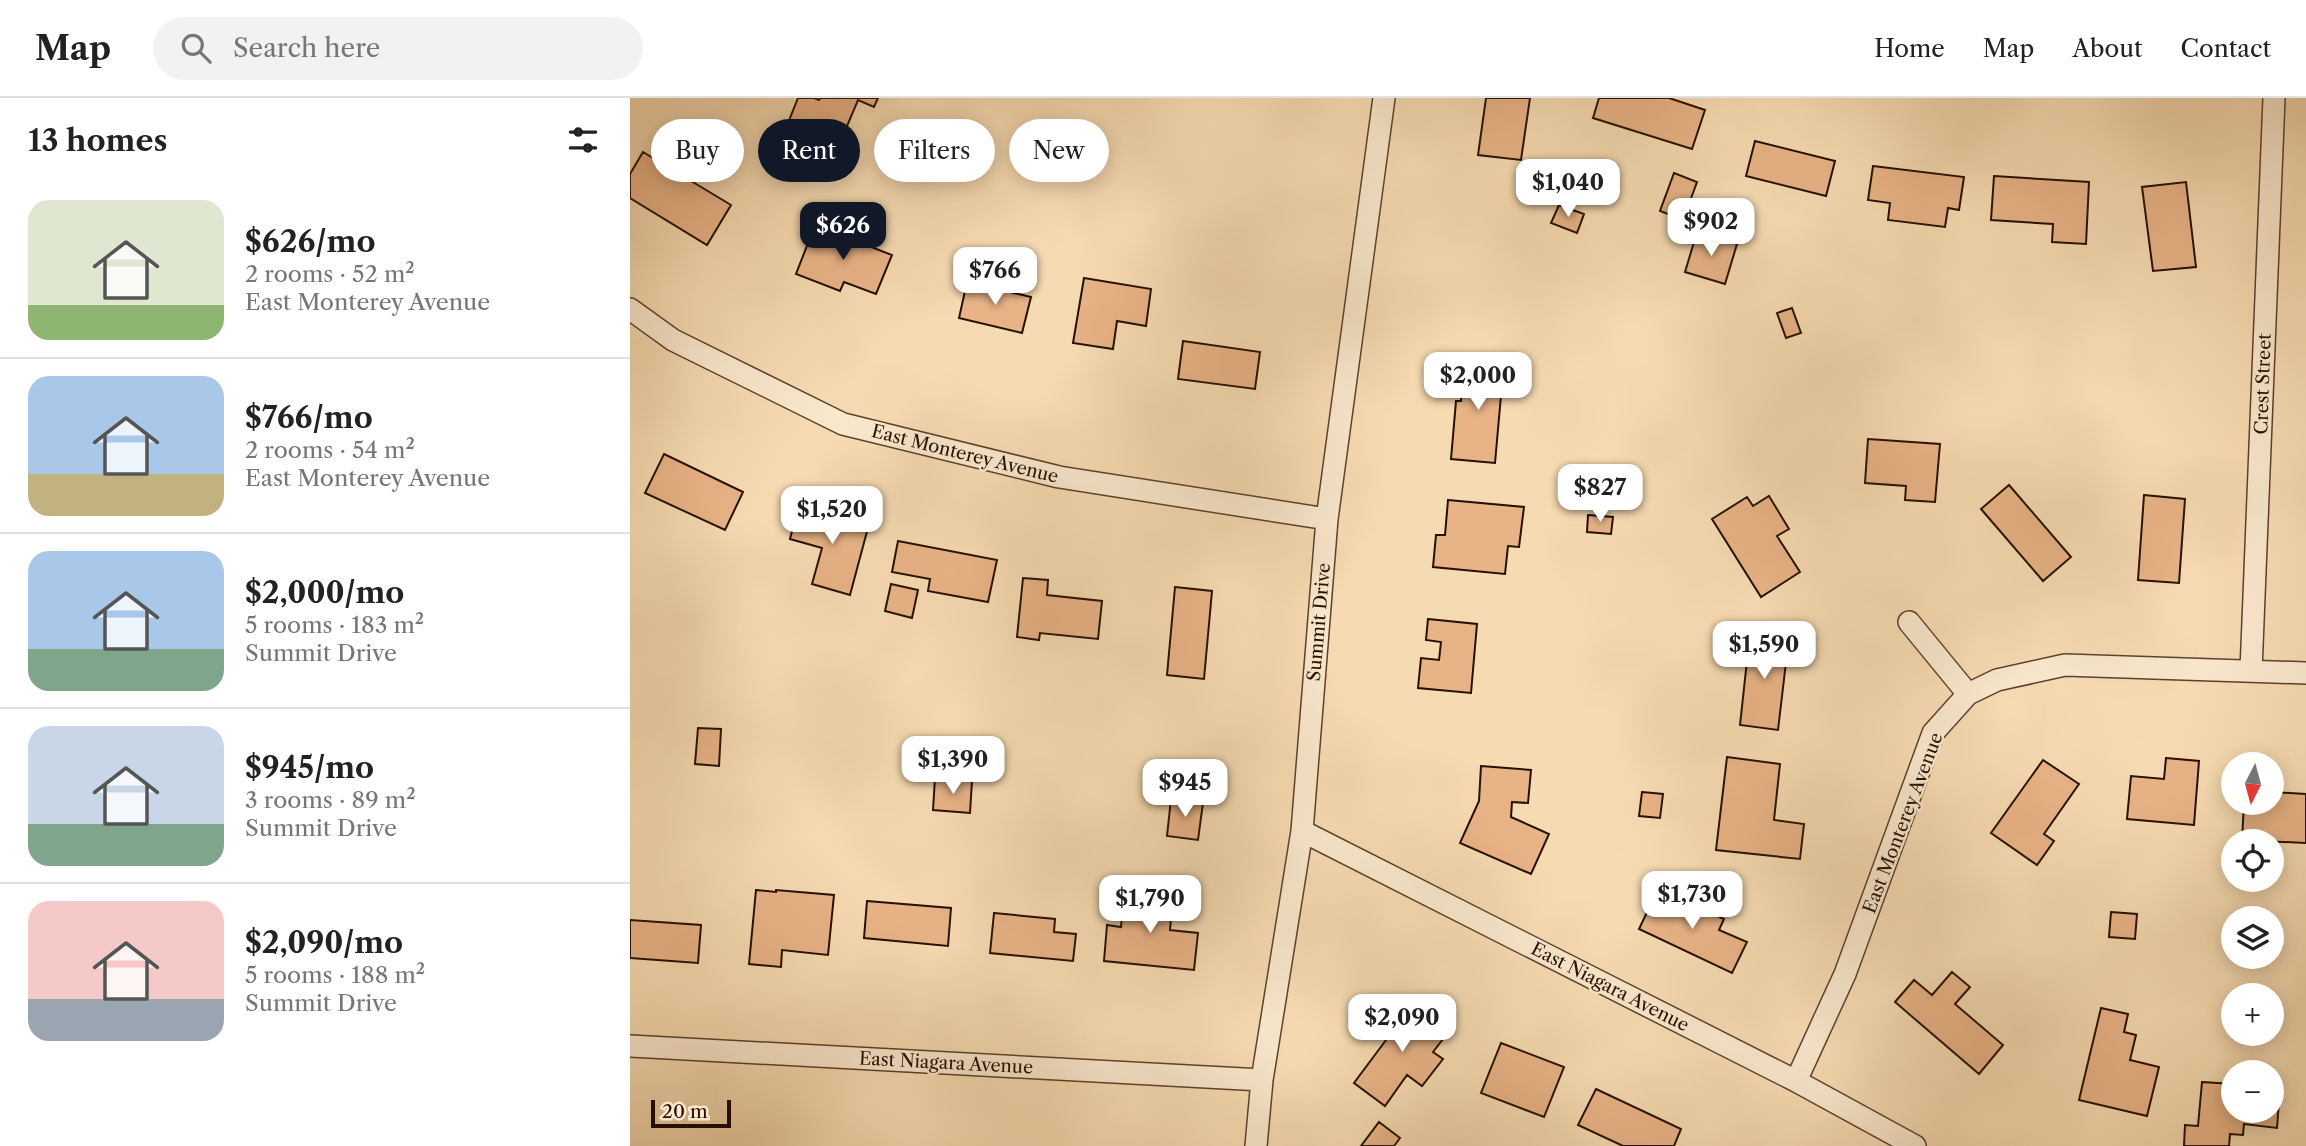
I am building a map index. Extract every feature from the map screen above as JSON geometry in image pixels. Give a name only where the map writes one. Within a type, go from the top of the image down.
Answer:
[{"type":"street","name":"Summit Drive","points":[[1256,1146],[1262,1080],[1302,831],[1327,519],[1384,98]]},
{"type":"street","name":"Crest Street","points":[[2252,671],[2274,98]]},
{"type":"street","name":"East Monterey Avenue","points":[[630,309],[673,340],[843,424],[1059,477],[1327,519]]},
{"type":"street","points":[[1909,622],[1968,694]]},
{"type":"street","name":"East Monterey Avenue","points":[[1796,1081],[1845,974],[1933,733],[1968,694],[1997,680],[2065,664],[2306,673]]},
{"type":"street","name":"East Niagara Avenue","points":[[1302,831],[1796,1081],[1915,1146]]},
{"type":"street","name":"East Niagara Avenue","points":[[630,1046],[1262,1080]]},
{"type":"building","points":[[798,98],[878,98],[874,107],[858,100],[850,119],[790,119]]},
{"type":"building","points":[[1486,98],[1530,98],[1521,160],[1478,155]]},
{"type":"building","points":[[1599,98],[1669,98],[1705,110],[1692,149],[1593,118]]},
{"type":"building","points":[[1755,141],[1835,161],[1826,196],[1746,176]]},
{"type":"building","points":[[643,152],[651,157],[651,182],[693,182],[731,205],[707,245],[630,198],[630,174]]},
{"type":"building","points":[[1873,166],[1964,177],[1959,210],[1948,208],[1945,227],[1888,220],[1890,203],[1868,200]]},
{"type":"building","points":[[1674,173],[1697,182],[1683,220],[1660,211]]},
{"type":"building","points":[[1994,176],[2089,182],[2086,244],[2052,242],[2053,224],[1991,220]]},
{"type":"building","points":[[2186,182],[2196,267],[2153,271],[2142,187]]},
{"type":"building","points":[[1559,205],[1584,214],[1577,233],[1551,223]]},
{"type":"building","points":[[815,225],[892,255],[876,294],[844,282],[840,291],[796,274]]},
{"type":"building","points":[[1697,232],[1737,244],[1725,284],[1685,272]]},
{"type":"building","points":[[1084,278],[1151,289],[1146,326],[1117,321],[1113,349],[1073,343]]},
{"type":"building","points":[[967,282],[1031,297],[1022,333],[959,318]]},
{"type":"building","points":[[1792,308],[1801,333],[1786,338],[1777,313]]},
{"type":"building","points":[[1183,341],[1260,352],[1255,389],[1178,379]]},
{"type":"building","points":[[1465,358],[1504,362],[1495,463],[1451,459],[1456,401],[1461,401]]},
{"type":"building","points":[[1868,439],[1940,444],[1935,502],[1905,500],[1906,486],[1865,483]]},
{"type":"building","points":[[664,454],[743,492],[725,530],[645,493]]},
{"type":"building","points":[[2009,485],[2071,557],[2043,581],[1981,509]]},
{"type":"building","points":[[2144,495],[2185,499],[2179,583],[2138,580]]},
{"type":"building","points":[[1769,496],[1789,529],[1777,536],[1800,572],[1761,597],[1712,519],[1747,497],[1753,506]]},
{"type":"building","points":[[1448,500],[1524,507],[1519,547],[1508,546],[1505,574],[1433,567],[1436,535],[1445,535]]},
{"type":"building","points":[[799,504],[869,524],[850,595],[812,584],[822,548],[790,539]]},
{"type":"building","points":[[1588,515],[1613,517],[1611,534],[1587,532]]},
{"type":"building","points":[[898,541],[997,560],[988,602],[928,591],[930,579],[892,572]]},
{"type":"building","points":[[1023,578],[1048,580],[1047,595],[1102,601],[1098,639],[1040,633],[1039,640],[1017,637]]},
{"type":"building","points":[[891,584],[918,590],[912,618],[885,611]]},
{"type":"building","points":[[1175,587],[1212,591],[1204,679],[1167,675]]},
{"type":"building","points":[[1428,619],[1477,624],[1471,693],[1418,688],[1421,658],[1439,660],[1441,642],[1426,640]]},
{"type":"building","points":[[1750,633],[1789,637],[1778,730],[1740,725]]},
{"type":"building","points":[[698,728],[721,729],[719,766],[695,764]]},
{"type":"building","points":[[1727,757],[1780,764],[1774,820],[1804,824],[1800,859],[1716,850]]},
{"type":"building","points":[[2166,758],[2199,761],[2194,825],[2127,819],[2131,776],[2164,779]]},
{"type":"building","points":[[2043,760],[2079,784],[2044,834],[2054,841],[2037,865],[1991,833]]},
{"type":"building","points":[[1481,766],[1531,770],[1528,803],[1512,802],[1511,817],[1549,834],[1531,874],[1460,843],[1479,801]]},
{"type":"building","points":[[935,778],[972,781],[970,813],[933,810]]},
{"type":"building","points":[[1642,792],[1663,794],[1660,818],[1639,816]]},
{"type":"building","points":[[2284,793],[2306,794],[2306,843],[2284,842],[2284,829],[2243,829],[2243,816],[2284,816]]},
{"type":"building","points":[[1171,799],[1203,803],[1198,840],[1167,836]]},
{"type":"building","points":[[1658,889],[1724,919],[1719,930],[1747,942],[1732,973],[1639,929]]},
{"type":"building","points":[[756,890],[834,895],[828,955],[782,950],[781,967],[749,964]]},
{"type":"building","points":[[1124,891],[1173,896],[1170,930],[1198,933],[1194,970],[1104,961],[1107,925],[1121,927]]},
{"type":"building","points":[[867,901],[951,908],[948,946],[864,938]]},
{"type":"building","points":[[2111,912],[2137,914],[2135,939],[2109,937]]},
{"type":"building","points":[[994,913],[1055,919],[1054,932],[1076,934],[1073,961],[990,953]]},
{"type":"building","points":[[630,920],[701,925],[698,963],[630,958]]},
{"type":"building","points":[[1952,972],[1970,987],[1955,1004],[2003,1045],[1979,1074],[1895,1002],[1914,980],[1932,995]]},
{"type":"building","points":[[1401,1000],[1447,1034],[1433,1052],[1443,1059],[1422,1086],[1407,1075],[1385,1106],[1354,1083],[1389,1036],[1380,1029]]},
{"type":"building","points":[[2101,1008],[2128,1014],[2124,1032],[2136,1035],[2130,1060],[2159,1067],[2147,1116],[2079,1100]]},
{"type":"building","points":[[1501,1043],[1564,1067],[1544,1117],[1481,1093]]},
{"type":"building","points":[[2202,1082],[2221,1083],[2221,1123],[2277,1123],[2277,1128],[2244,1124],[2243,1135],[2230,1134],[2229,1146],[2184,1146],[2185,1125],[2198,1126]]},
{"type":"building","points":[[1596,1089],[1681,1129],[1674,1146],[1623,1146],[1578,1125]]},
{"type":"building","points":[[1379,1122],[1400,1138],[1394,1146],[1361,1146]]}]
